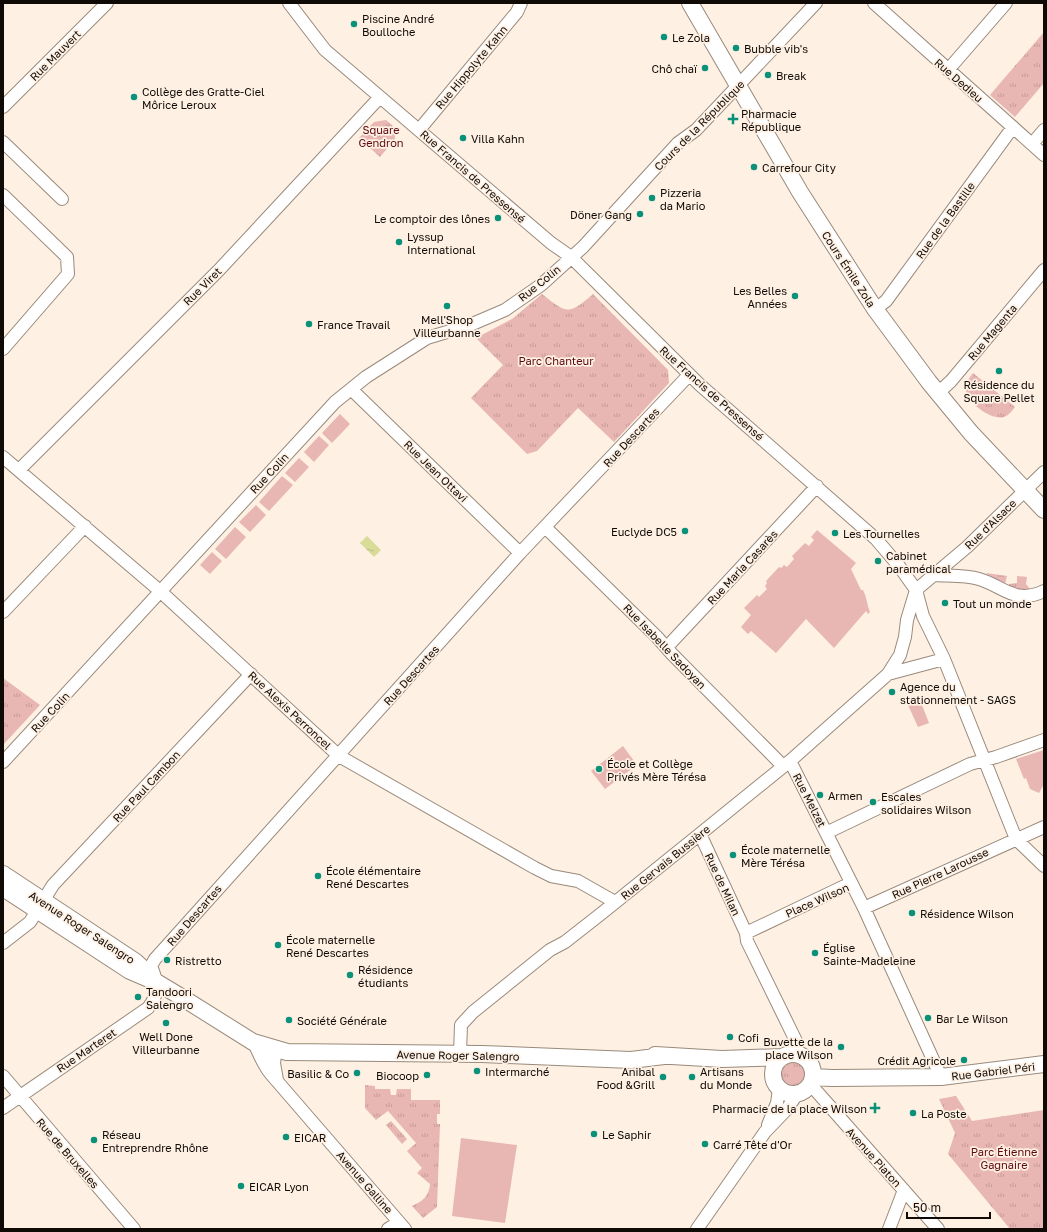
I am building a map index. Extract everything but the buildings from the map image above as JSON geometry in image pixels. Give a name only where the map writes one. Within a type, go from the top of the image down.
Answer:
[{"type":"main road","name":"Cours Émile Zola","points":[[690,3],[800,192],[874,309],[938,393],[971,433],[1024,491],[1044,510]]},
{"type":"main road","name":"Avenue Roger Salengro","points":[[3,874],[40,906]]},
{"type":"main road","name":"Avenue Roger Salengro","points":[[3,888],[40,906],[136,962],[158,983],[253,1042],[281,1054],[460,1050],[632,1051],[664,1056],[722,1059],[790,1055]]},
{"type":"main road","name":"Avenue Roger Salengro","points":[[253,1042],[460,1050]]},
{"type":"main road","points":[[790,1055],[808,1060],[812,1065],[812,1081],[802,1093],[785,1093],[779,1089],[773,1080],[775,1064],[790,1055]]},
{"type":"main road","name":"Avenue Roger Salengro","points":[[722,1059],[762,1067],[773,1072]]},
{"type":"main road","name":"Rue Gabriel Péri","points":[[941,1077],[1044,1064]]},
{"type":"main road","points":[[812,1081],[832,1078],[941,1077]]},
{"type":"street","name":"Rue Mauvert","points":[[3,107],[107,3]]},
{"type":"street","name":"Rue Hippolyte Kahn","points":[[419,130],[518,12],[521,3]]},
{"type":"street","name":"Cours de la République","points":[[583,247],[678,143],[696,130],[816,3]]},
{"type":"street","name":"Rue Dedieu","points":[[874,3],[1044,155]]},
{"type":"street","points":[[948,70],[1006,3]]},
{"type":"street","name":"Rue Francis de Pressensé","points":[[294,5],[326,50],[551,243],[571,257],[689,375],[876,539],[916,590],[923,616],[944,659],[1016,839]]},
{"type":"street","name":"Rue Viret","points":[[19,470],[220,270],[380,97]]},
{"type":"street","name":"Rue de la Bastille","points":[[874,309],[886,302],[1013,127]]},
{"type":"street","points":[[1032,144],[1044,130]]},
{"type":"street","points":[[3,142],[62,200]]},
{"type":"street","points":[[3,195],[68,257],[68,274],[3,349]]},
{"type":"street","name":"Rue Colin","points":[[3,762],[334,402],[366,376],[427,338],[470,324],[505,310],[541,285],[583,247]]},
{"type":"street","name":"Rue Magenta","points":[[938,393],[950,382],[1044,270]]},
{"type":"street","name":"Rue Descartes","points":[[158,983],[151,966],[155,959],[214,891],[339,756],[520,553],[689,375]]},
{"type":"street","name":"Rue Jean Ottavi","points":[[351,389],[520,553]]},
{"type":"street","name":"Rue Alexis Perroncel","points":[[3,457],[160,590],[339,756],[535,868],[551,876],[578,881],[616,902]]},
{"type":"street","name":"Rue d'Alsace","points":[[916,590],[935,575],[1044,472]]},
{"type":"street","name":"Rue Maria Casarès","points":[[666,647],[817,486]]},
{"type":"street","points":[[3,612],[85,526]]},
{"type":"street","name":"Rue Isabelle Sadoyan","points":[[545,527],[786,763]]},
{"type":"street","points":[[935,575],[979,579],[1009,594],[1025,596],[1044,591]]},
{"type":"street","name":"Rue Gervais Bussière","points":[[460,1050],[461,1025],[473,1012],[543,956],[565,942],[700,834],[786,763],[888,674],[900,655],[905,637],[907,620],[916,590]]},
{"type":"street","name":"Rue Gervais Bussière","points":[[888,674],[944,659]]},
{"type":"street","name":"Rue Paul Cambon","points":[[3,943],[26,926],[53,885],[251,674]]},
{"type":"street","points":[[826,833],[970,764],[996,757],[1044,740]]},
{"type":"street","name":"Rue Melzet","points":[[786,763],[826,833],[851,883]]},
{"type":"street","name":"Rue Pierre Larousse","points":[[864,908],[1044,827]]},
{"type":"street","name":"Rue de Milan","points":[[700,834],[746,933]]},
{"type":"street","points":[[1016,839],[1044,866]]},
{"type":"street","name":"Place Wilson","points":[[746,933],[851,883],[864,908],[941,1077]]},
{"type":"street","points":[[746,933],[747,941],[797,1043],[790,1055]]},
{"type":"street","name":"Rue Marteret","points":[[3,1108],[19,1095],[148,1008],[153,1002],[158,983]]},
{"type":"street","name":"Avenue Galline","points":[[253,1042],[261,1054],[263,1064],[402,1226]]},
{"type":"street","points":[[277,1080],[274,1063],[281,1054]]},
{"type":"street","name":"Rue de Bruxelles","points":[[3,1076],[134,1229]]},
{"type":"street","name":"Avenue Piaton","points":[[812,1081],[938,1229]]},
{"type":"street","points":[[766,1132],[777,1103],[779,1089]]},
{"type":"street","points":[[697,1228],[766,1132],[797,1094]]},
{"type":"street","points":[[889,1229],[904,1190]]},
{"type":"street","points":[[388,1229],[402,1226]]},
{"type":"green space","points":[[1044,32],[1044,83],[1015,117],[990,95]]},
{"type":"green space","name":"Square Gendron","points":[[386,120],[394,127],[395,139],[380,157],[359,138],[374,122]]},
{"type":"green space","name":"Parc Chanteur","points":[[542,294],[563,308],[573,309],[593,294],[668,370],[669,383],[614,442],[578,408],[537,451],[527,454],[471,398],[503,365],[476,338],[512,319]]},
{"type":"green space","points":[[973,373],[1015,407],[1009,414],[1004,417],[992,416],[979,409],[974,404],[969,398],[966,387],[967,381]]},
{"type":"green space","points":[[340,414],[350,424],[332,443],[322,433]]},
{"type":"green space","points":[[319,436],[329,445],[314,462],[304,452]]},
{"type":"green space","points":[[299,458],[309,467],[295,482],[285,473]]},
{"type":"green space","points":[[282,476],[293,485],[269,511],[259,502]]},
{"type":"green space","points":[[256,505],[266,515],[250,532],[239,522]]},
{"type":"green space","points":[[235,527],[246,537],[226,559],[215,549]]},
{"type":"green space","points":[[817,530],[856,563],[851,569],[861,590],[863,590],[870,612],[868,614],[866,611],[834,648],[806,619],[776,653],[751,631],[748,634],[741,627],[751,615],[744,608],[757,595],[759,597],[767,589],[765,586],[767,583],[766,581],[779,567],[781,568],[784,565],[787,567],[794,559],[792,556],[805,543],[809,546],[814,540],[811,537]]},
{"type":"green space","points":[[212,552],[222,561],[210,574],[200,565]]},
{"type":"green space","points":[[986,573],[1007,576],[1005,584],[1003,585],[990,578]]},
{"type":"green space","points":[[1017,576],[1027,577],[1026,584],[1030,589],[1021,590],[1008,587],[1009,584],[1017,583]]},
{"type":"green space","points":[[3,678],[40,705],[3,745]]},
{"type":"green space","points":[[920,700],[929,723],[918,727],[908,705]]},
{"type":"green space","points":[[623,746],[637,765],[605,789],[591,771]]},
{"type":"green space","points":[[1044,750],[1044,784],[1039,793],[1030,789],[1026,778],[1024,779],[1016,759]]},
{"type":"green space","points":[[793,1062],[798,1063],[804,1069],[804,1079],[798,1085],[793,1086],[788,1085],[782,1079],[781,1074],[782,1069],[788,1063]]},
{"type":"green space","points":[[365,1085],[375,1086],[375,1089],[390,1089],[391,1095],[396,1095],[397,1089],[411,1089],[411,1100],[440,1100],[440,1114],[437,1114],[437,1124],[440,1124],[437,1207],[423,1218],[412,1206],[425,1198],[430,1184],[417,1173],[422,1168],[407,1151],[416,1143],[388,1111],[376,1120],[365,1108]]},
{"type":"green space","name":"Parc Étienne Gagnaire","points":[[956,1096],[972,1121],[1044,1110],[1044,1229],[1010,1229],[948,1154],[955,1133],[939,1099]]},
{"type":"green space","points":[[391,1121],[407,1139],[402,1144],[386,1125]]},
{"type":"green space","points":[[461,1138],[517,1145],[505,1223],[452,1216]]},
{"type":"water","points":[[367,536],[381,550],[374,557],[360,543]]},
{"type":"place","name":"Piscine André Boulloche","points":[[354,24]]},
{"type":"place","name":"Le Zola","points":[[664,37]]},
{"type":"place","name":"Bubble vib's","points":[[736,48]]},
{"type":"place","name":"Chô chaï","points":[[705,68]]},
{"type":"place","name":"Break","points":[[768,75]]},
{"type":"place","name":"Collège des Gratte-Ciel Môrice Leroux","points":[[134,97]]},
{"type":"place","name":"Pharmacie République","points":[[733,119]]},
{"type":"place","name":"Villa Kahn","points":[[463,138]]},
{"type":"place","name":"Carrefour City","points":[[754,167]]},
{"type":"place","name":"Pizzeria da Mario","points":[[652,198]]},
{"type":"place","name":"Döner Gang","points":[[640,214]]},
{"type":"place","name":"Le comptoir des lônes","points":[[498,218]]},
{"type":"place","name":"Lyssup International","points":[[399,242]]},
{"type":"place","name":"Les Belles Années","points":[[795,296]]},
{"type":"place","name":"Mell'Shop Villeurbanne","points":[[447,306]]},
{"type":"place","name":"France Travail","points":[[309,324]]},
{"type":"place","name":"Résidence du Square Pellet","points":[[999,371]]},
{"type":"place","name":"Euclyde DC5","points":[[685,531]]},
{"type":"place","name":"Les Tournelles","points":[[835,533]]},
{"type":"place","name":"Cabinet paramédical","points":[[878,561]]},
{"type":"place","name":"Tout un monde","points":[[945,603]]},
{"type":"place","name":"Agence du stationnement - SAGS","points":[[892,692]]},
{"type":"place","name":"École et Collège Privés Mère Térésa","points":[[599,769]]},
{"type":"place","name":"Armen","points":[[820,795]]},
{"type":"place","name":"Escales solidaires Wilson","points":[[873,802]]},
{"type":"place","name":"École maternelle Mère Térésa","points":[[733,855]]},
{"type":"place","name":"École élémentaire René Descartes","points":[[318,876]]},
{"type":"place","name":"Résidence Wilson","points":[[912,913]]},
{"type":"place","name":"École maternelle René Descartes","points":[[278,945]]},
{"type":"place","name":"Église Sainte-Madeleine","points":[[815,953]]},
{"type":"place","name":"Ristretto","points":[[167,960]]},
{"type":"place","name":"Résidence étudiants","points":[[350,975]]},
{"type":"place","name":"Tandoori Salengro","points":[[138,997]]},
{"type":"place","name":"Bar Le Wilson","points":[[928,1018]]},
{"type":"place","name":"Société Générale","points":[[289,1020]]},
{"type":"place","name":"Well Done Villeurbanne","points":[[166,1023]]},
{"type":"place","name":"Cofi","points":[[730,1037]]},
{"type":"place","name":"Buvette de la place Wilson","points":[[841,1047]]},
{"type":"place","name":"Crédit Agricole","points":[[964,1060]]},
{"type":"place","name":"Intermarché","points":[[477,1071]]},
{"type":"place","name":"Basilic & Co","points":[[357,1073]]},
{"type":"place","name":"Biocoop","points":[[427,1075]]},
{"type":"place","name":"Anibal Food &Grill","points":[[663,1077]]},
{"type":"place","name":"Artisans du Monde","points":[[692,1077]]},
{"type":"place","name":"Pharmacie de la place Wilson","points":[[875,1108]]},
{"type":"place","name":"La Poste","points":[[913,1113]]},
{"type":"place","name":"Le Saphir","points":[[594,1134]]},
{"type":"place","name":"EICAR","points":[[286,1137]]},
{"type":"place","name":"Réseau Entreprendre Rhône","points":[[94,1140]]},
{"type":"place","name":"Carré Tête d'Or","points":[[705,1144]]},
{"type":"place","name":"EICAR Lyon","points":[[241,1186]]}]
